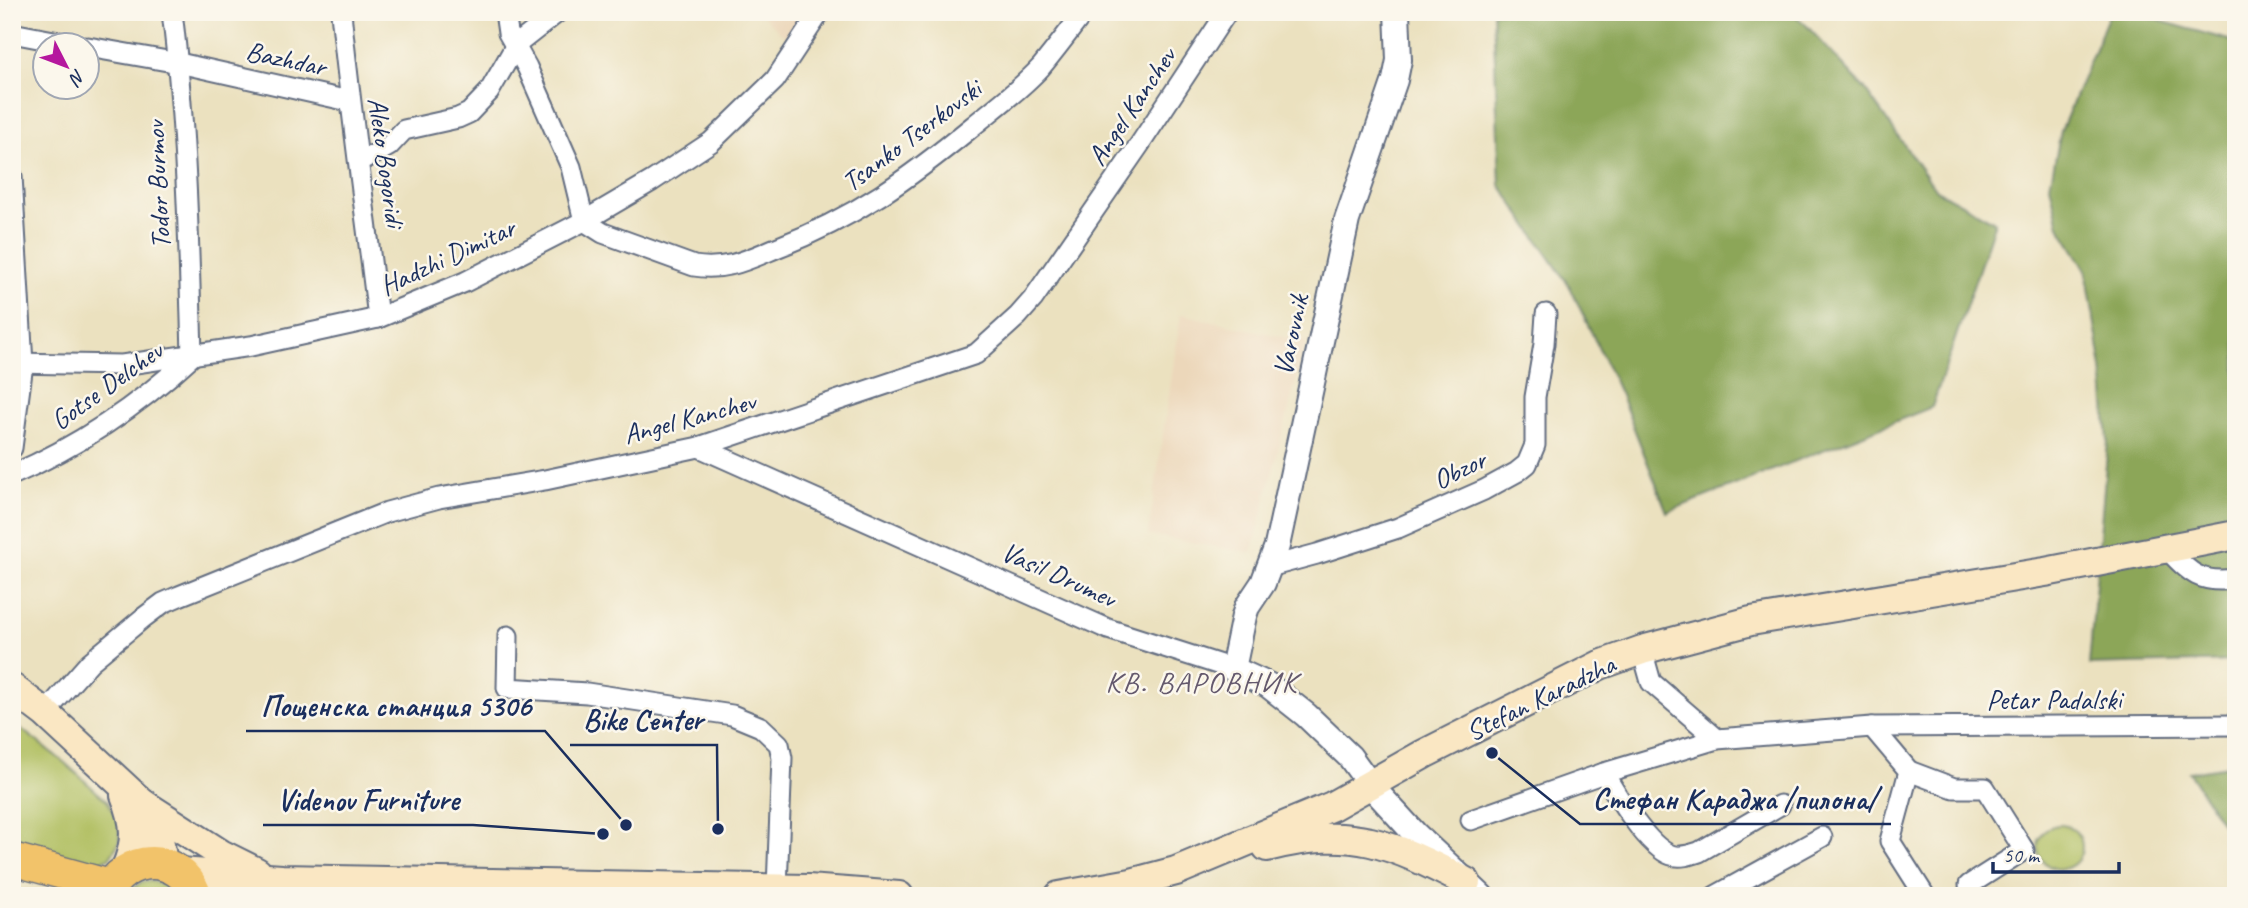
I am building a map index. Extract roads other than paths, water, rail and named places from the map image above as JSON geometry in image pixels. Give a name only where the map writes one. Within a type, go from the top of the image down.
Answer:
[{"type":"main road","points":[[2045,572],[2236,522]]},
{"type":"main road","points":[[2045,572],[2236,535]]},
{"type":"main road","name":"Stefan Karadzha","points":[[1059,896],[1131,883],[1176,871],[1332,806],[1424,754],[1600,665],[1642,650],[1751,621],[2045,572]]},
{"type":"main road","points":[[12,688],[45,713],[132,794],[221,854],[269,878]]},
{"type":"main road","points":[[132,794],[180,877]]},
{"type":"main road","points":[[114,884],[135,841],[130,808],[132,794]]},
{"type":"main road","points":[[1176,871],[1298,839],[1340,837],[1393,847],[1474,889]]},
{"type":"main road","points":[[17,863],[114,884]]},
{"type":"main road","points":[[17,863],[52,896]]},
{"type":"main road","points":[[17,863],[69,896]]},
{"type":"main road","points":[[114,884],[137,864],[150,863],[180,877],[900,896]]},
{"type":"main road","points":[[216,896],[231,886],[269,878]]},
{"type":"street","name":"Todor Burmov","points":[[172,12],[178,63],[189,245],[192,356]]},
{"type":"street","name":"Aleko Bogoridi","points":[[341,12],[349,101],[360,160],[378,318]]},
{"type":"street","points":[[505,12],[508,33],[572,167],[584,221]]},
{"type":"street","points":[[360,160],[388,146],[404,130],[469,113],[489,92],[516,45],[558,12]]},
{"type":"street","name":"Hadzhi Dimitar","points":[[18,364],[122,365],[265,343],[378,318],[465,282],[584,221],[679,164],[728,127],[775,80],[820,12]]},
{"type":"street","name":"Tsanko Tserkovski","points":[[584,221],[603,233],[694,266],[709,268],[728,267],[783,246],[843,219],[914,174],[1028,81],[1084,12]]},
{"type":"street","name":"Angel Kanchev","points":[[45,713],[90,662],[163,603],[387,512],[439,498],[545,480],[699,447],[976,354],[1033,299],[1227,12]]},
{"type":"street","name":"Varovnik","points":[[1233,669],[1247,607],[1263,583],[1277,546],[1347,220],[1395,80],[1399,60],[1398,12]]},
{"type":"street","points":[[12,33],[32,37]]},
{"type":"street","name":"Bazhdar","points":[[102,49],[178,63],[349,101]]},
{"type":"street","points":[[12,176],[18,364],[12,448]]},
{"type":"street","name":"Obzor","points":[[1269,567],[1398,528],[1484,490],[1527,464],[1535,445],[1535,397],[1546,314]]},
{"type":"street","name":"Gotse Delchev","points":[[12,475],[51,458],[101,428],[192,356]]},
{"type":"street","name":"Vasil Drumev","points":[[699,447],[1108,629],[1233,669],[1268,685],[1306,715],[1350,757],[1371,786],[1416,835],[1474,889]]},
{"type":"street","points":[[2166,548],[2192,575],[2222,581],[2235,579]]},
{"type":"street","points":[[508,636],[507,688],[587,693],[732,715],[761,727],[779,744],[782,758],[777,892]]},
{"type":"street","points":[[1642,650],[1651,682],[1717,739]]},
{"type":"street","name":"Petar Padalski","points":[[1471,820],[1717,739],[1872,727],[2236,725]]},
{"type":"street","points":[[1872,727],[1909,771],[1954,788],[1985,788],[2024,850],[1969,885]]},
{"type":"street","points":[[1909,771],[1890,841],[1925,896]]},
{"type":"street","points":[[1604,774],[1624,807],[1656,845],[1670,855],[1684,856],[1699,852],[1780,806]]},
{"type":"street","points":[[1715,896],[1822,837]]},
{"type":"place","name":"Стефан Караджа /пилона/","points":[[1492,753]]},
{"type":"place","name":"Пощенска станция 5306","points":[[626,825]]},
{"type":"place","name":"Bike Center","points":[[718,829]]},
{"type":"place","name":"Videnov Furniture","points":[[603,834]]},
{"type":"district","name":"КВ. ВАРОВНИК","points":[[1202,682]]}]
